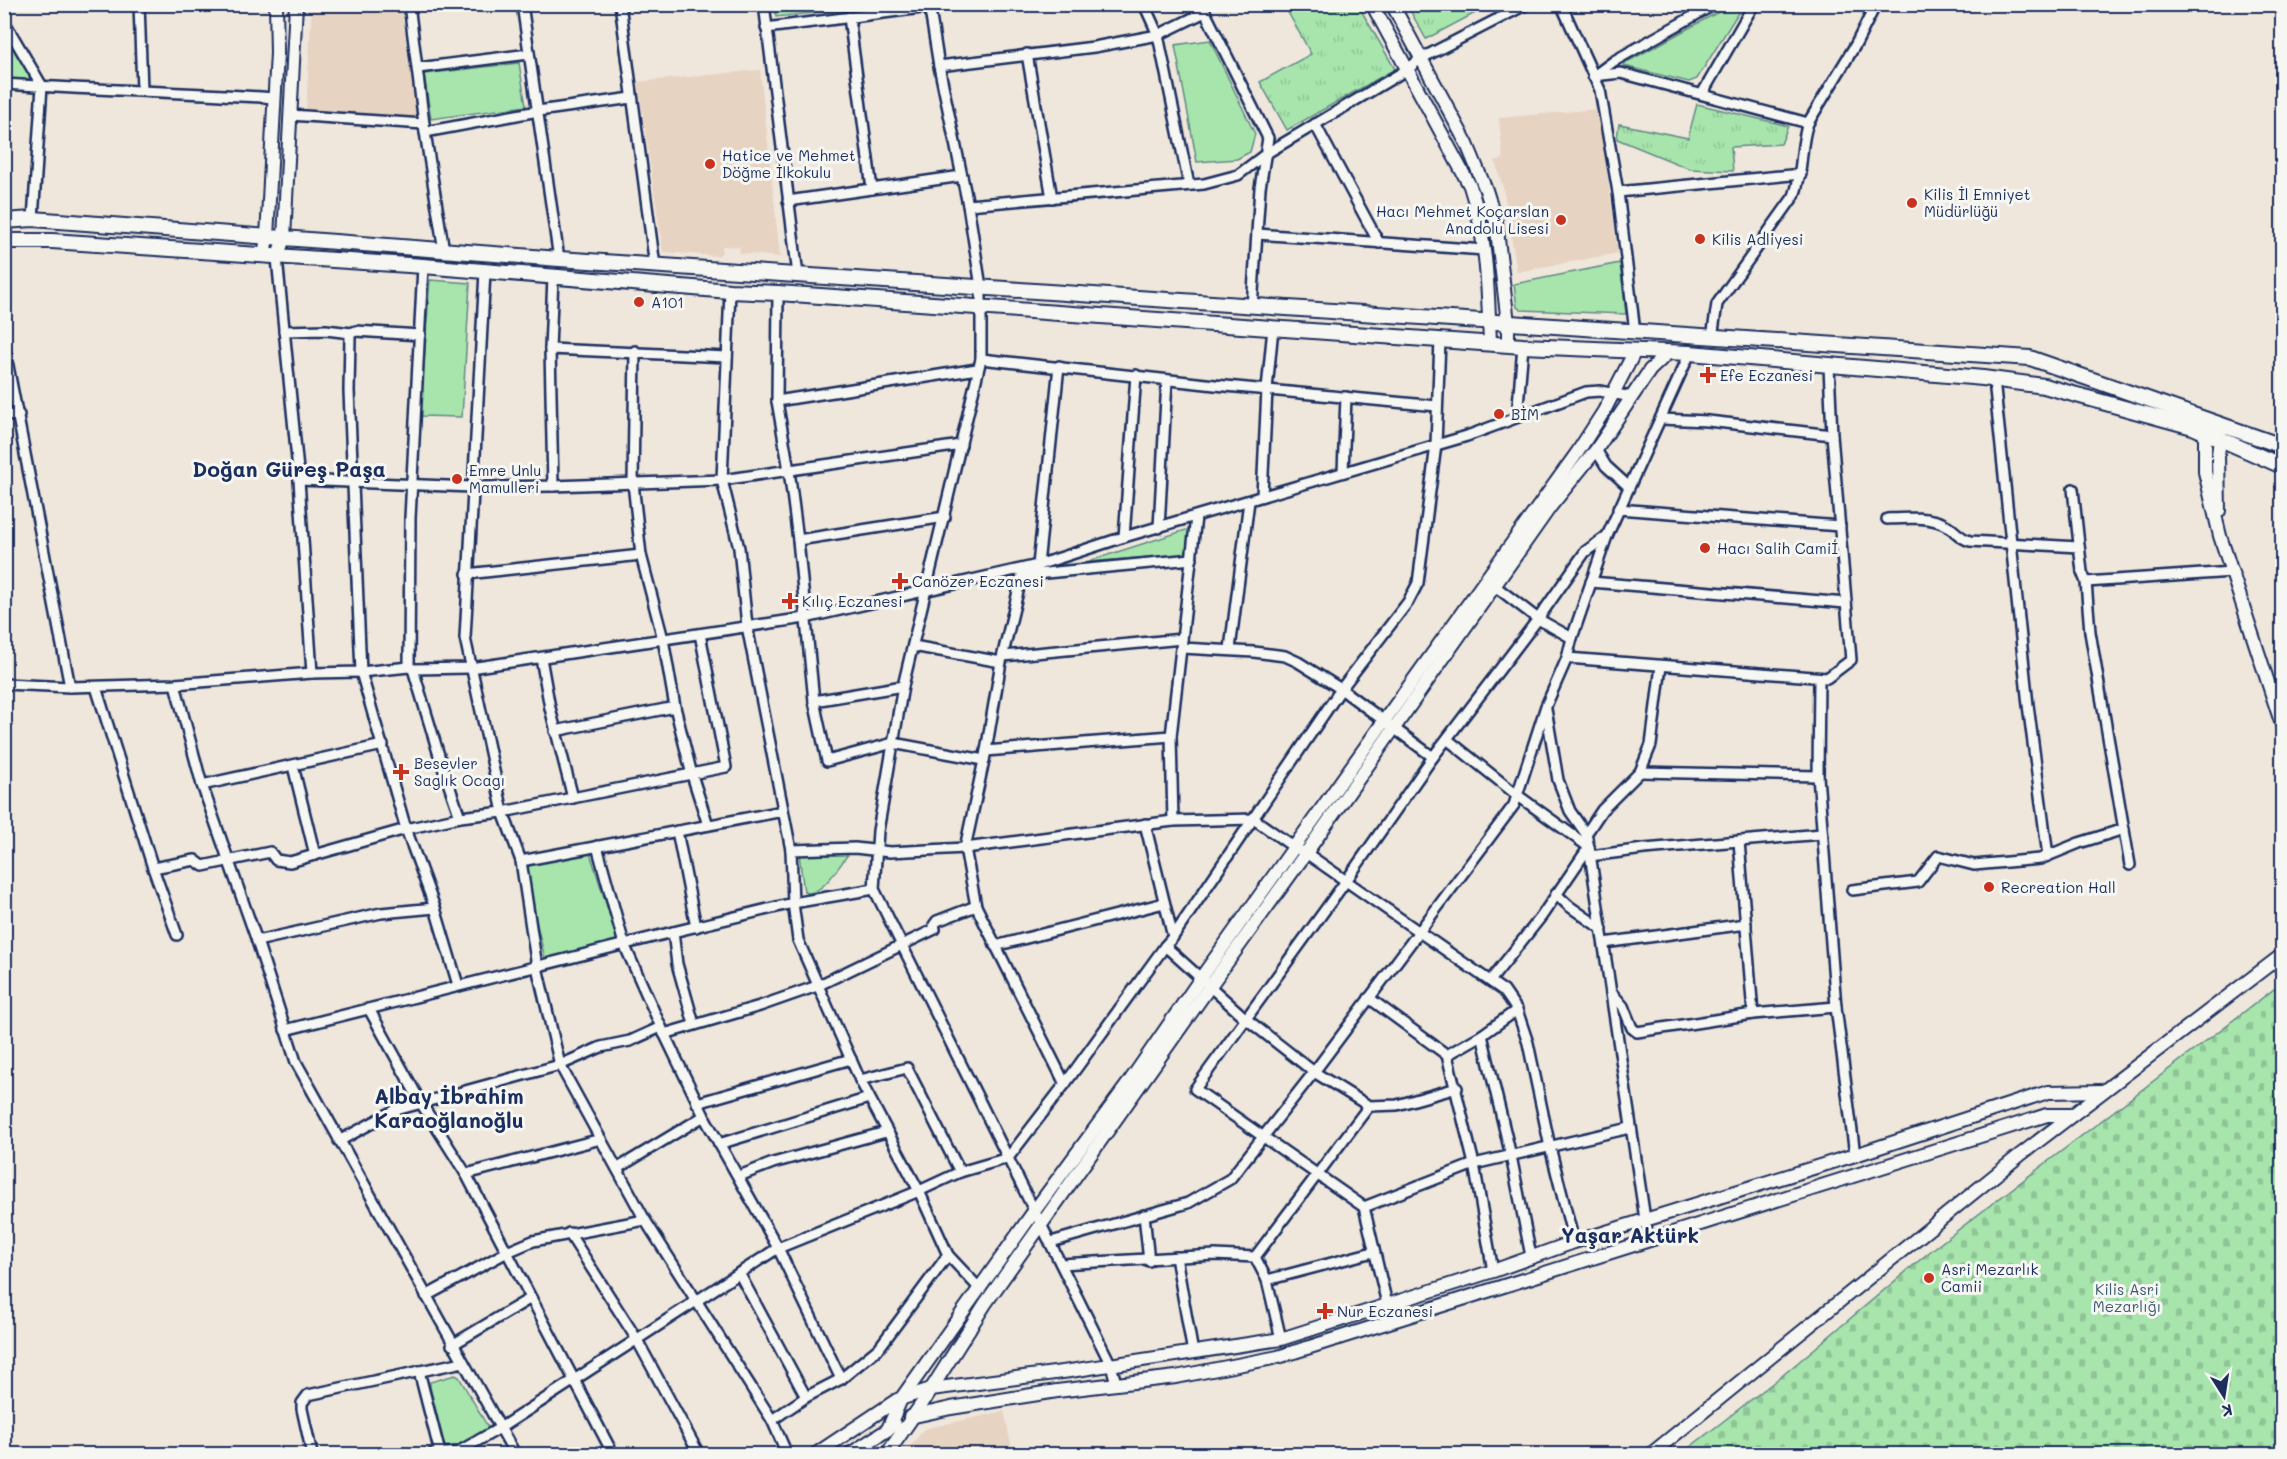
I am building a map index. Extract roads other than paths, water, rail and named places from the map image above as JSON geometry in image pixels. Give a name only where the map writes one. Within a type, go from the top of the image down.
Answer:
[{"type":"main road","points":[[4,220],[33,219],[655,266],[2030,358],[2283,446]]},
{"type":"main road","points":[[4,241],[52,241],[423,266],[730,291],[1523,346],[1690,353],[1994,380],[2044,386],[2205,432],[2283,466]]},
{"type":"street","points":[[140,4],[142,90]]},
{"type":"street","points":[[276,4],[277,53],[267,237],[284,331],[299,480],[312,673]]},
{"type":"street","points":[[270,257],[284,238],[296,4]]},
{"type":"street","points":[[409,4],[444,251]]},
{"type":"street","points":[[522,4],[559,259]]},
{"type":"street","points":[[620,4],[655,266]]},
{"type":"street","points":[[764,4],[798,275]]},
{"type":"street","points":[[1144,4],[1158,35],[1189,185]]},
{"type":"street","points":[[1372,4],[1470,186],[1480,214],[1485,250],[1490,343]]},
{"type":"street","points":[[1392,4],[1467,144],[1489,200],[1496,222],[1508,323],[1508,345]]},
{"type":"street","points":[[968,205],[1204,184],[1238,175],[1267,153],[1408,69],[1420,59],[1527,4]]},
{"type":"street","points":[[1561,4],[1600,90],[1618,192],[1635,332]]},
{"type":"street","points":[[1593,76],[1614,61],[1714,4]]},
{"type":"street","points":[[1702,94],[1754,4]]},
{"type":"street","points":[[1712,338],[1717,304],[1794,196],[1801,174],[1803,138],[1808,123],[1856,44],[1876,4]]},
{"type":"street","points":[[766,28],[929,6],[968,205],[981,288],[979,307],[981,358],[903,686],[875,849],[874,889],[1051,1242],[1111,1365],[1116,1383]]},
{"type":"street","points":[[939,66],[1094,47],[1158,35],[1203,8],[1268,138],[1260,188],[1252,307]]},
{"type":"street","points":[[849,18],[872,189]]},
{"type":"street","points":[[4,21],[42,86],[33,219]]},
{"type":"street","points":[[418,68],[529,54]]},
{"type":"street","points":[[1027,54],[1052,198]]},
{"type":"street","points":[[1593,76],[1621,73],[1808,123]]},
{"type":"street","points":[[4,84],[274,98]]},
{"type":"street","points":[[290,115],[425,128],[632,98]]},
{"type":"street","points":[[1315,124],[1379,243]]},
{"type":"street","points":[[1618,192],[1801,174]]},
{"type":"street","points":[[788,201],[962,176]]},
{"type":"street","points":[[1257,234],[1485,250]]},
{"type":"street","points":[[423,266],[411,486],[411,668],[460,817]]},
{"type":"street","points":[[485,272],[465,638],[503,812],[521,861],[537,967],[560,1065],[645,1220],[772,1420],[786,1454]]},
{"type":"street","points":[[553,486],[550,349],[554,277]]},
{"type":"street","points":[[730,291],[722,480],[739,548],[747,626],[791,850],[793,903],[798,940],[860,1080],[919,1191],[948,1256],[979,1288]]},
{"type":"street","points":[[778,293],[777,401],[798,540],[814,701],[827,761],[893,743],[985,756],[1171,736]]},
{"type":"street","points":[[1262,496],[1267,389],[1273,328]]},
{"type":"street","points":[[284,331],[326,330],[420,335]]},
{"type":"street","points":[[351,333],[349,391],[361,672],[406,829],[435,908],[458,985]]},
{"type":"street","points":[[419,1371],[436,1454],[458,1452],[576,1380],[636,1338],[778,1248],[960,1172],[1008,1158],[1173,937],[1341,689],[1408,602],[1418,583],[1436,445],[1440,340]]},
{"type":"street","points":[[4,345],[7,375],[19,415],[70,687]]},
{"type":"street","points":[[1517,417],[1523,346]]},
{"type":"street","points":[[550,349],[635,351],[727,357]]},
{"type":"street","points":[[635,351],[633,483],[641,555],[663,639],[675,707],[692,775],[708,825]]},
{"type":"street","points":[[888,1429],[901,1399],[979,1288],[1205,982],[1490,583],[1614,394],[1635,351]]},
{"type":"street","points":[[1490,583],[1596,450],[1650,370],[1668,353]]},
{"type":"street","points":[[1051,1242],[1188,1203],[1230,1179],[1314,1072],[1514,805],[1546,706],[1567,658],[1607,536],[1690,353]]},
{"type":"street","points":[[981,358],[1167,380],[1437,406]]},
{"type":"street","points":[[1038,565],[1059,366]]},
{"type":"street","points":[[1567,658],[1819,678],[1827,678],[1851,660],[1832,435],[1829,366]]},
{"type":"street","points":[[777,401],[977,369]]},
{"type":"street","points":[[1124,537],[1136,375]]},
{"type":"street","points":[[1159,528],[1167,380]]},
{"type":"street","points":[[1994,380],[2010,542],[2042,822],[2048,856]]},
{"type":"street","points":[[4,684],[96,687],[176,684],[312,673],[411,668],[470,668],[805,618],[1038,565],[1124,537],[1467,436],[1586,392],[1600,391],[1632,397]]},
{"type":"street","points":[[1343,472],[1346,397]]},
{"type":"street","points":[[4,416],[19,415]]},
{"type":"street","points":[[1661,419],[1708,421],[1832,435]]},
{"type":"street","points":[[2213,420],[2205,432],[2205,471],[2220,536],[2283,725]]},
{"type":"street","points":[[2213,420],[2220,439],[2218,455],[2220,536]]},
{"type":"street","points":[[299,480],[472,487],[722,480],[962,445]]},
{"type":"street","points":[[1596,450],[1606,466],[1628,486]]},
{"type":"street","points":[[2073,489],[2082,572],[2086,582],[2090,632],[2130,865]]},
{"type":"street","points":[[1230,649],[1249,501]]},
{"type":"street","points":[[1618,509],[1840,526]]},
{"type":"street","points":[[798,540],[945,517]]},
{"type":"street","points":[[1173,821],[1171,736],[1196,517]]},
{"type":"street","points":[[1887,519],[1938,522],[1965,539],[2079,547]]},
{"type":"street","points":[[1388,1304],[1373,1252],[1364,1207],[1195,1089],[1433,757],[1538,619],[1585,552],[1607,536]]},
{"type":"street","points":[[467,574],[641,555]]},
{"type":"street","points":[[1022,575],[1192,559]]},
{"type":"street","points":[[1038,565],[1022,575],[1002,659],[985,756],[965,848],[976,906],[1065,1084]]},
{"type":"street","points":[[2086,582],[2232,572]]},
{"type":"street","points":[[1591,582],[1846,603]]},
{"type":"street","points":[[1490,583],[1538,619],[1572,638]]},
{"type":"street","points":[[153,868],[195,860],[202,866],[270,852],[276,860],[290,862],[406,829],[460,817],[503,812],[726,767],[700,634]]},
{"type":"street","points":[[913,646],[1002,659],[1182,643],[1285,656],[1341,689],[1433,757]]},
{"type":"street","points":[[541,658],[555,731],[573,798]]},
{"type":"street","points":[[1586,834],[1602,810],[1640,772],[1651,745],[1661,666]]},
{"type":"street","points":[[1819,678],[1818,776],[1822,834],[1836,1007],[1855,1155]]},
{"type":"street","points":[[176,684],[202,785],[257,941],[296,1062],[515,1455]]},
{"type":"street","points":[[814,701],[903,686]]},
{"type":"street","points":[[96,687],[153,868],[177,935]]},
{"type":"street","points":[[1546,706],[1558,780],[1570,811],[1586,834],[1590,852],[1648,1239]]},
{"type":"street","points":[[555,731],[675,707]]},
{"type":"street","points":[[1447,739],[1590,852],[1822,834]]},
{"type":"street","points":[[202,785],[383,745]]},
{"type":"street","points":[[292,766],[315,855]]},
{"type":"street","points":[[1640,772],[1818,776]]},
{"type":"street","points":[[521,861],[783,811]]},
{"type":"street","points":[[791,850],[875,849],[890,852],[965,848],[1173,821],[1254,819],[1504,991],[1517,1010],[1528,1043],[1550,1147],[1574,1242]]},
{"type":"street","points":[[1145,824],[1173,937]]},
{"type":"street","points":[[1852,890],[1918,882],[1938,856],[1974,865],[2040,859],[2079,843],[2124,829]]},
{"type":"street","points":[[677,831],[696,927]]},
{"type":"street","points":[[1739,841],[1753,1014]]},
{"type":"street","points":[[597,846],[624,944],[663,1030],[697,1103],[778,1248],[841,1379]]},
{"type":"street","points":[[1490,981],[1590,852]]},
{"type":"street","points":[[285,1030],[793,903],[874,889]]},
{"type":"street","points":[[1557,894],[1569,906],[1602,929]]},
{"type":"street","points":[[995,946],[1164,903]]},
{"type":"street","points":[[339,1142],[396,1110],[560,1065],[601,1047],[760,1006],[817,986],[935,929],[937,921],[976,906]]},
{"type":"street","points":[[257,941],[381,913],[435,908]]},
{"type":"street","points":[[1604,943],[1746,924]]},
{"type":"street","points":[[673,932],[677,964],[694,1024]]},
{"type":"street","points":[[1165,946],[1245,1018],[1314,1072],[1369,1106],[1397,1105],[1457,1088]]},
{"type":"street","points":[[1651,1455],[2020,1155],[2283,955]]},
{"type":"street","points":[[886,1455],[985,1304],[1042,1225],[1205,982]]},
{"type":"street","points":[[1611,992],[1623,1006],[1632,1028],[1637,1032],[1753,1014],[1836,1007]]},
{"type":"street","points":[[1369,998],[1447,1055],[1474,1164],[1493,1271]]},
{"type":"street","points":[[369,1009],[421,1103],[466,1174],[614,1455]]},
{"type":"street","points":[[1447,1055],[1482,1035],[1517,1010]]},
{"type":"street","points":[[1482,1035],[1511,1156],[1531,1256]]},
{"type":"street","points":[[697,1103],[851,1059]]},
{"type":"street","points":[[860,1080],[907,1068],[960,1172]]},
{"type":"street","points":[[816,1455],[901,1399],[930,1389],[1281,1339],[1493,1271],[1574,1242],[1855,1155],[2048,1092],[2103,1091]]},
{"type":"street","points":[[719,1144],[869,1098]]},
{"type":"street","points":[[1255,1257],[1369,1106]]},
{"type":"street","points":[[850,1455],[888,1429],[914,1415],[1116,1383],[1176,1377],[1278,1357],[2047,1115],[2072,1115]]},
{"type":"street","points":[[618,1168],[704,1116]]},
{"type":"street","points":[[1364,1207],[1474,1164],[1630,1128]]},
{"type":"street","points":[[739,1176],[773,1163],[886,1132]]},
{"type":"street","points":[[466,1174],[601,1139]]},
{"type":"street","points":[[1144,1215],[1149,1260]]},
{"type":"street","points":[[426,1296],[507,1252],[533,1241],[645,1220]]},
{"type":"street","points":[[569,1233],[636,1338],[699,1455]]},
{"type":"street","points":[[1267,1281],[1373,1252]]},
{"type":"street","points":[[1061,1264],[1215,1255],[1255,1257]]},
{"type":"street","points":[[772,1420],[806,1397],[841,1379],[879,1348],[948,1256]]},
{"type":"street","points":[[1176,1257],[1193,1353]]},
{"type":"street","points":[[1255,1257],[1267,1281],[1281,1339]]},
{"type":"street","points":[[739,1273],[806,1397]]},
{"type":"street","points":[[452,1345],[531,1298]]},
{"type":"street","points":[[312,1455],[302,1409],[302,1403],[308,1395],[462,1362]]},
{"type":"place","name":"Hatice ve Mehmet Döğme İlkokulu","points":[[710,164]]},
{"type":"place","name":"Kilis İl Emniyet Müdürlüğü","points":[[1912,203]]},
{"type":"place","name":"Hacı Mehmet Koçarslan Anadolu Lisesi","points":[[1561,220]]},
{"type":"place","name":"Kilis Adliyesi","points":[[1700,239]]},
{"type":"place","name":"A101","points":[[639,302]]},
{"type":"place","name":"Efe Eczanesi","points":[[1708,375]]},
{"type":"place","name":"BİM","points":[[1499,414]]},
{"type":"place","name":"Emre Unlu Mamulleri","points":[[457,479]]},
{"type":"place","name":"Hacı Salih Camiİ","points":[[1705,548]]},
{"type":"place","name":"Canözer Eczanesi","points":[[900,581]]},
{"type":"place","name":"Kılıç Eczanesi","points":[[790,601]]},
{"type":"place","name":"Besevler Saglık Ocagı","points":[[401,772]]},
{"type":"place","name":"Recreation Hall","points":[[1989,887]]},
{"type":"place","name":"Asri Mezarlık Camii","points":[[1929,1278]]},
{"type":"place","name":"Nur Eczanesi","points":[[1325,1311]]},
{"type":"district","name":"Doğan Güreş Paşa","points":[[289,468]]},
{"type":"district","name":"Albay İbrahim Karaoğlanoğlu","points":[[449,1107]]},
{"type":"district","name":"Yaşar Aktürk","points":[[1630,1234]]},
{"type":"park label","name":"Kilis Asri Mezarlığı","points":[[2127,1298]]}]
